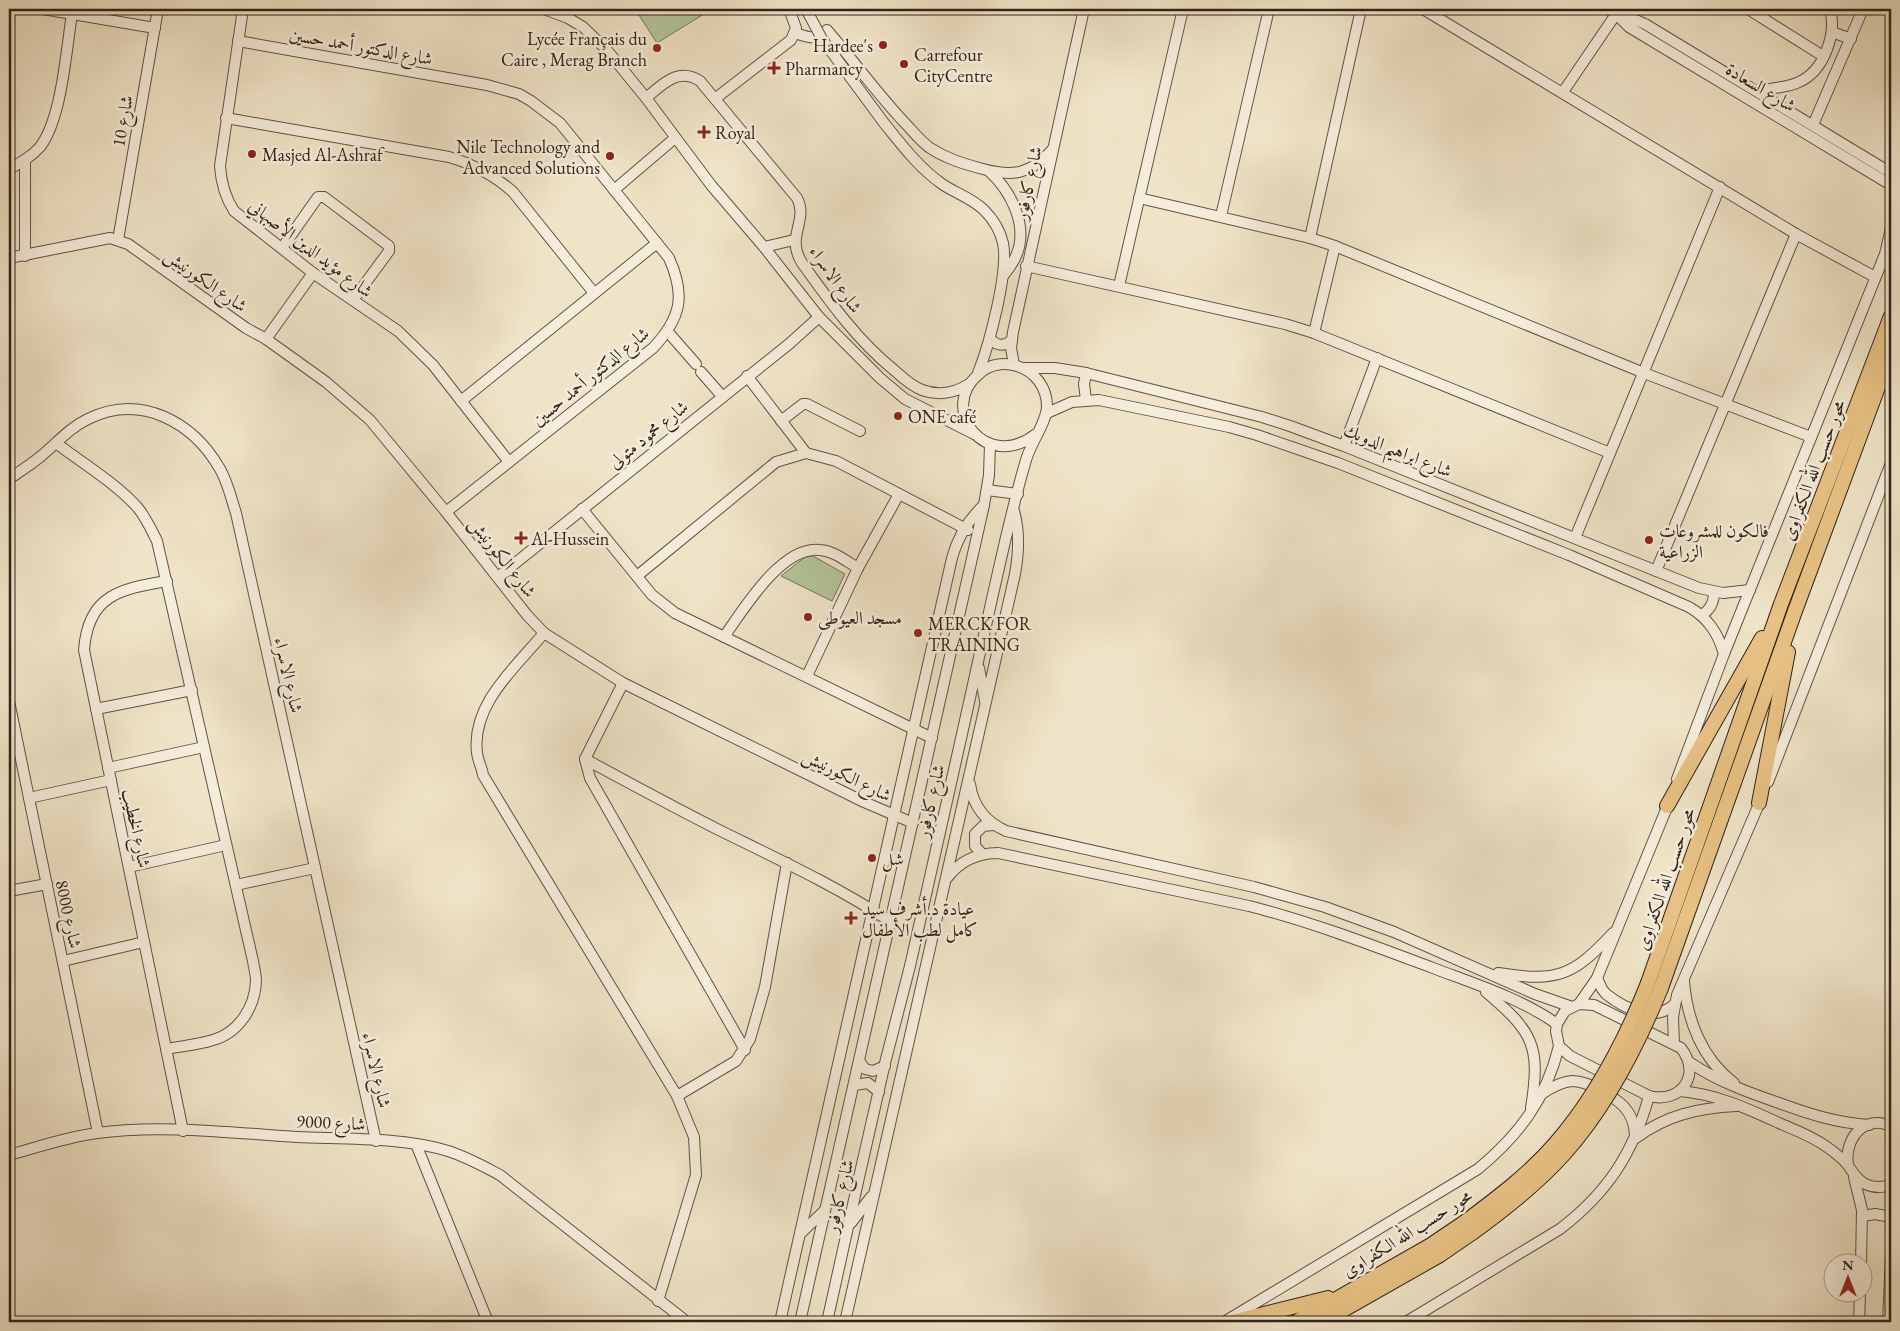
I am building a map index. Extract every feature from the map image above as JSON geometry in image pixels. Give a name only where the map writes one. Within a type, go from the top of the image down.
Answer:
[{"type":"main road","name":"محور حسب الله الكفراوى","points":[[1296,1322],[1349,1299],[1440,1255],[1469,1228],[1499,1213],[1541,1177],[1564,1154],[1583,1129],[1627,1061],[1648,1018],[1654,986],[1781,604],[1891,316]]},
{"type":"main road","name":"محور حسب الله الكفراوى","points":[[1654,986],[1796,611],[1891,352]]},
{"type":"main road","points":[[1668,806],[1781,604]]},
{"type":"main road","points":[[1759,803],[1796,611]]},
{"type":"main road","name":"محور حسب الله الكفراوى","points":[[1322,1322],[1349,1299]]},
{"type":"main road","points":[[1232,1322],[1349,1299]]},
{"type":"main road","points":[[1336,1322],[1349,1299]]},
{"type":"street","points":[[43,9],[155,28]]},
{"type":"street","name":"شارع 10","points":[[118,240],[158,9]]},
{"type":"street","name":"شارع مؤيد الدين الأصبهاني","points":[[243,9],[220,166],[221,178],[228,200],[234,211],[313,273],[398,332],[433,366],[509,462]]},
{"type":"street","name":"شارع الاسراء","points":[[544,9],[568,18],[583,27],[606,48],[711,185],[764,247],[819,317],[880,378],[905,399],[976,436]]},
{"type":"street","points":[[716,98],[791,40],[795,33],[795,24],[788,9]]},
{"type":"street","points":[[806,9],[822,40],[916,163],[943,185],[973,201],[991,218],[998,230],[1004,255],[1001,279],[990,338],[978,374]]},
{"type":"street","name":"شارع كارفور","points":[[1019,367],[1012,340],[1026,266],[1084,9]]},
{"type":"street","points":[[1119,286],[1183,9]]},
{"type":"street","points":[[1221,216],[1269,9]]},
{"type":"street","points":[[1310,238],[1360,9]]},
{"type":"street","points":[[1423,9],[1796,234],[1875,276]]},
{"type":"street","points":[[1748,9],[1823,56]]},
{"type":"street","points":[[1757,91],[1798,83],[1808,75],[1823,56],[1832,32],[1833,20],[1830,9]]},
{"type":"street","points":[[1813,125],[1863,9]]},
{"type":"street","points":[[1563,92],[1612,11]]},
{"type":"street","name":"شارع السعادة","points":[[1612,11],[1645,24],[1891,172]]},
{"type":"street","name":"شارع السعادة","points":[[1612,11],[1629,26],[1891,185]]},
{"type":"street","points":[[9,169],[25,161],[39,148],[50,132],[57,109],[72,14]]},
{"type":"street","points":[[795,33],[817,38],[829,31],[895,113],[922,142],[950,159],[1002,174],[1017,173],[1031,168],[1043,160],[1052,149]]},
{"type":"street","points":[[1832,32],[1851,39]]},
{"type":"street","name":"شارع الدكتور أحمد حسين","points":[[238,41],[487,85],[519,94],[560,124],[669,258],[677,276],[680,295],[676,314],[668,332],[653,348],[446,512]]},
{"type":"street","name":"شارع الاسراء","points":[[646,98],[667,80],[684,76],[700,81],[797,198],[801,212],[794,240],[798,258],[842,318],[868,347],[899,375],[917,388],[937,394],[951,392],[970,383]]},
{"type":"street","points":[[226,118],[449,157],[477,167],[502,182],[513,192],[594,293]]},
{"type":"street","points":[[614,190],[675,138]]},
{"type":"street","points":[[24,256],[25,161]]},
{"type":"street","points":[[988,170],[1001,182],[1010,197],[1019,226],[1016,255],[1001,279]]},
{"type":"street","points":[[1575,538],[1720,187]]},
{"type":"street","points":[[282,248],[318,197],[324,197],[389,246],[389,251],[352,300]]},
{"type":"street","points":[[1139,198],[1221,216],[1335,246],[1644,373],[1811,437]]},
{"type":"street","points":[[1224,1322],[1478,1169],[1498,1153],[1515,1135],[1543,1093],[1559,1046],[1556,1031],[1557,1024],[1565,1011],[1575,1005],[1597,978],[1668,806],[1724,654],[1875,276],[1888,251],[1891,228]]},
{"type":"street","points":[[1656,571],[1796,234]]},
{"type":"street","points":[[9,258],[110,238],[118,240]]},
{"type":"street","name":"شارع الكورنيش","points":[[118,240],[128,244],[246,328],[266,339],[326,382],[364,414],[446,512],[527,615],[544,633],[623,683],[864,802],[913,824]]},
{"type":"street","points":[[764,247],[794,240]]},
{"type":"street","points":[[461,401],[657,243]]},
{"type":"street","points":[[1314,333],[1335,246]]},
{"type":"street","points":[[1026,266],[1285,324],[1314,333],[1610,453]]},
{"type":"street","points":[[266,339],[313,273]]},
{"type":"street","name":"شارع محمود متولى","points":[[498,577],[819,317]]},
{"type":"street","points":[[668,332],[722,396]]},
{"type":"street","points":[[990,338],[995,343],[1002,345],[1012,340]]},
{"type":"street","points":[[1344,446],[1377,358]]},
{"type":"street","points":[[995,365],[1019,367],[1036,378],[1045,392],[1047,413],[1043,424],[1036,434],[1026,442],[1002,447],[990,444],[976,436],[965,416],[964,404],[965,392],[978,374],[995,365]]},
{"type":"street","name":"شارع ابراهيم الدوبك","points":[[1019,367],[1055,368],[1086,373],[1262,418],[1344,446],[1698,588],[1714,592],[1732,593],[1750,590]]},
{"type":"street","points":[[1086,373],[1084,384],[1086,400]]},
{"type":"street","points":[[747,376],[806,453]]},
{"type":"street","name":"شارع ابراهيم الدوبك","points":[[1047,413],[1059,406],[1086,400],[1113,402],[1229,427],[1284,443],[1569,555],[1689,607],[1702,615],[1716,633],[1724,654]]},
{"type":"street","points":[[781,421],[804,404],[808,404],[860,431]]},
{"type":"street","name":"شارع الاسراء","points":[[9,479],[39,458],[73,428],[88,419],[104,413],[121,410],[159,413],[179,424],[209,452],[221,470],[236,513],[376,1141]]},
{"type":"street","name":"شارع كارفور","points":[[827,1322],[885,1066],[910,967],[978,662],[1028,452],[1036,434]]},
{"type":"street","points":[[56,443],[125,495],[138,508],[149,524],[157,541],[253,962],[256,981],[252,1001],[244,1018],[230,1033],[213,1040],[166,1049]]},
{"type":"street","name":"شارع كارفور","points":[[800,1322],[978,535],[987,490],[990,444]]},
{"type":"street","points":[[637,576],[776,462],[806,453],[836,461],[978,535]]},
{"type":"street","points":[[1674,1044],[1675,1004],[1684,979],[1759,803],[1891,463]]},
{"type":"street","points":[[987,490],[1018,494]]},
{"type":"street","points":[[807,676],[858,568],[899,494]]},
{"type":"street","points":[[779,1321],[955,546],[964,528],[984,505]]},
{"type":"street","points":[[582,509],[652,595],[675,613],[932,738]]},
{"type":"street","points":[[845,1322],[1018,561],[1018,523],[1014,510]]},
{"type":"street","points":[[724,637],[765,580],[798,554],[808,550],[819,549],[830,552],[858,568]]},
{"type":"street","name":"شارع الخطيب","points":[[166,581],[130,587],[117,592],[106,600],[96,610],[89,622],[84,650],[183,1131]]},
{"type":"street","points":[[1702,615],[1710,608],[1714,592]]},
{"type":"street","points":[[544,633],[497,688],[485,708],[478,730],[477,753],[484,776],[677,1096],[694,1137],[696,1175],[658,1301]]},
{"type":"street","points":[[978,662],[986,706]]},
{"type":"street","points":[[623,683],[585,759],[590,778],[745,1050]]},
{"type":"street","points":[[96,709],[192,690]]},
{"type":"street","name":"شارع 8000","points":[[9,701],[13,741],[29,798],[98,1133]]},
{"type":"street","points":[[108,768],[204,747]]},
{"type":"street","points":[[585,759],[722,832],[787,863],[873,910],[891,922]]},
{"type":"street","points":[[29,798],[111,780]]},
{"type":"street","points":[[969,780],[972,796],[979,810],[994,825],[1012,833],[1289,896],[1385,928],[1547,999],[1575,1005],[1594,1005],[1674,1044],[1681,1048],[1689,1062],[1716,1079],[1745,1091],[1826,1119],[1868,1125]]},
{"type":"street","points":[[982,854],[974,846],[975,834],[983,826],[994,825]]},
{"type":"street","points":[[129,866],[226,845]]},
{"type":"street","points":[[946,879],[958,866],[982,854],[1006,854],[1284,915],[1353,937],[1478,984],[1529,1006],[1557,1024]]},
{"type":"street","points":[[677,1096],[736,1062],[745,1050],[754,1028],[765,987],[787,863]]},
{"type":"street","points":[[236,886],[315,868]]},
{"type":"street","points":[[9,891],[47,884]]},
{"type":"street","points":[[1483,971],[1537,978],[1562,973],[1585,961],[1617,929]]},
{"type":"street","points":[[63,961],[144,942]]},
{"type":"street","points":[[910,967],[930,950]]},
{"type":"street","points":[[1597,978],[1602,989],[1611,998],[1647,1014],[1662,1013],[1675,1004]]},
{"type":"street","points":[[1684,979],[1685,998],[1696,1034],[1716,1066],[1745,1091]]},
{"type":"street","points":[[1478,984],[1517,1020],[1531,1043],[1536,1070],[1530,1114]]},
{"type":"street","points":[[1559,1046],[1570,1056],[1649,1096],[1665,1098],[1680,1091],[1710,1095],[1739,1106],[1811,1137],[1827,1147],[1859,1181],[1877,1187],[1891,1184]]},
{"type":"street","points":[[860,1062],[865,1069],[873,1072],[885,1066]]},
{"type":"street","points":[[1680,1091],[1688,1078],[1689,1062]]},
{"type":"street","points":[[1543,1093],[1564,1082],[1572,1081],[1587,1084],[1612,1096],[1625,1107],[1633,1122],[1635,1139]]},
{"type":"street","points":[[854,1085],[868,1083],[879,1092]]},
{"type":"street","points":[[1406,1322],[1560,1229],[1579,1214],[1611,1180],[1624,1160],[1635,1139],[1649,1096]]},
{"type":"street","points":[[1635,1139],[1647,1129],[1676,1115],[1706,1108],[1739,1106]]},
{"type":"street","points":[[1861,1254],[1862,1216],[1860,1197],[1846,1156],[1848,1146],[1852,1136],[1868,1125],[1878,1123],[1891,1126]]},
{"type":"street","name":"شارع 9000","points":[[9,1155],[67,1138],[98,1133],[183,1131],[416,1144],[447,1151],[474,1161],[500,1175],[687,1322]]},
{"type":"street","points":[[416,1144],[488,1322]]},
{"type":"street","points":[[849,1225],[874,1193]]},
{"type":"street","points":[[800,1234],[825,1210]]},
{"type":"street","points":[[1862,1216],[1875,1214],[1891,1217]]},
{"type":"street","points":[[1888,1322],[1891,1254]]},
{"type":"street","points":[[1859,1322],[1860,1304]]},
{"type":"green space","points":[[635,9],[712,9],[657,43]]},
{"type":"green space","points":[[813,556],[845,574],[832,601],[781,576],[805,557]]},
{"type":"place","name":"Hardee's","points":[[883,45]]},
{"type":"place","name":"Lycée Français du Caire , Merag Branch","points":[[657,48]]},
{"type":"place","name":"Carrefour CityCentre","points":[[904,64]]},
{"type":"place","name":"Pharmancy","points":[[774,68]]},
{"type":"place","name":"Royal","points":[[704,132]]},
{"type":"place","name":"Masjed Al-Ashraf","points":[[252,154]]},
{"type":"place","name":"Nile Technology and Advanced Solutions","points":[[610,156]]},
{"type":"place","name":"ONE café","points":[[898,416]]},
{"type":"place","name":"Al-Hussein","points":[[521,538]]},
{"type":"place","name":"فالكون للمشروعات الزراعية","points":[[1649,540]]},
{"type":"place","name":"مسجد العيوطى","points":[[808,617]]},
{"type":"place","name":"MERCK FOR TRAINING","points":[[918,633]]},
{"type":"place","name":"شل","points":[[872,858]]},
{"type":"place","name":"عيادة د.أشرف سيد كامل لطب الأطفال","points":[[851,918]]}]
